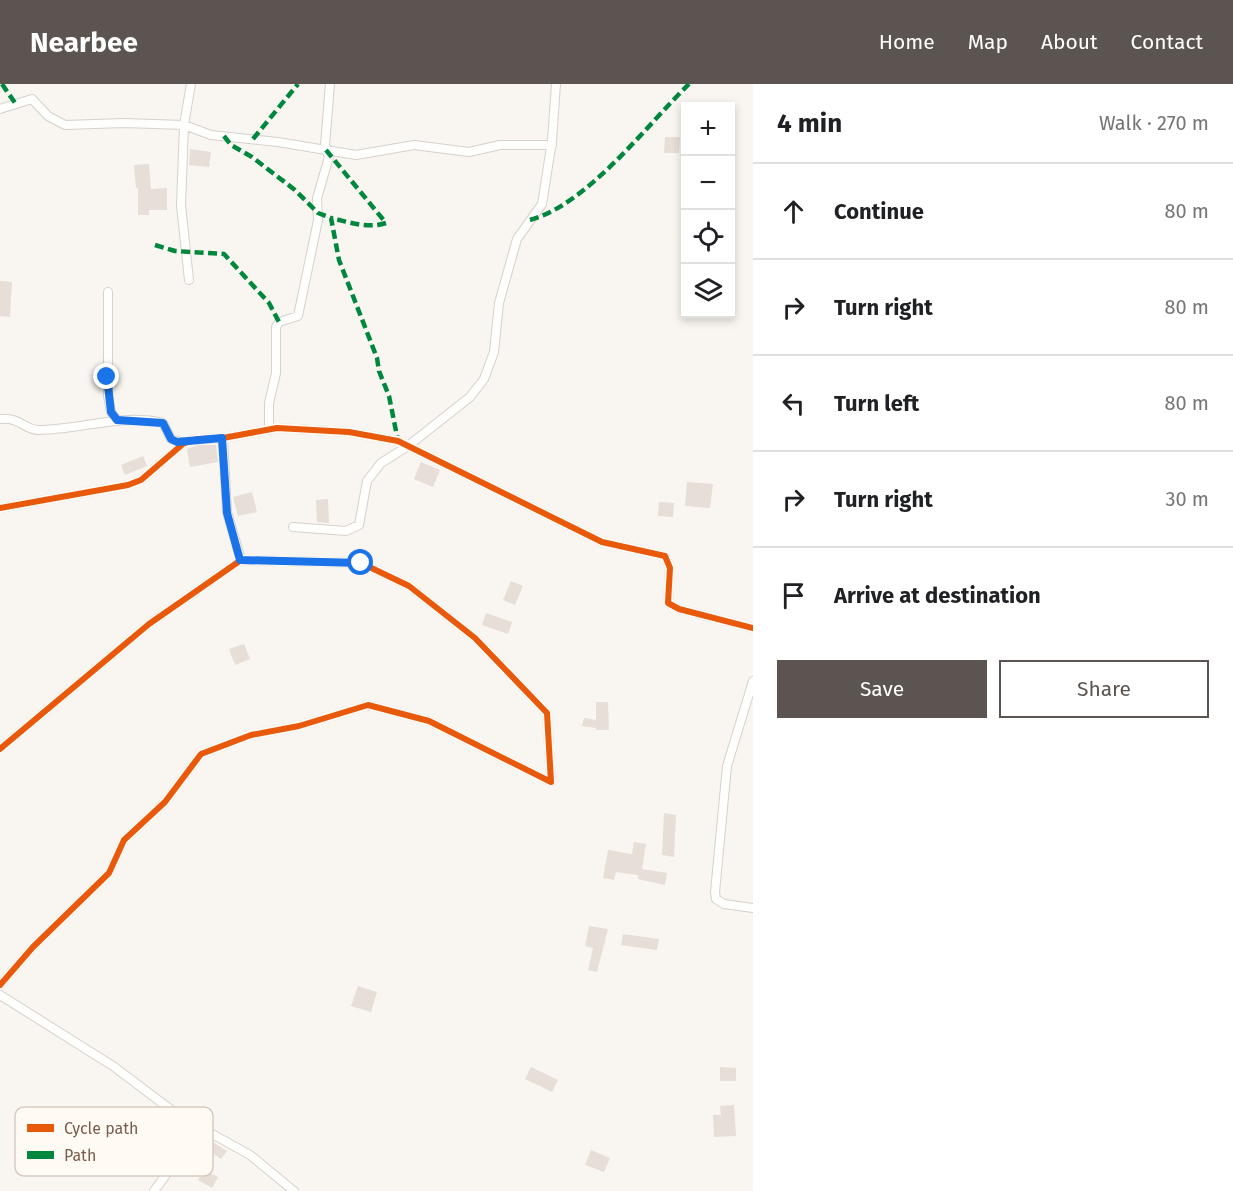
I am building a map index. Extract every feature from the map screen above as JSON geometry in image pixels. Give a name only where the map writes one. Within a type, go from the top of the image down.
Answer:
[{"type":"street","points":[[189,280],[181,206],[184,125],[191,84]]},
{"type":"street","points":[[269,430],[269,403],[276,372],[276,327],[279,322],[298,316],[318,220],[317,198],[329,157],[326,150],[330,84]]},
{"type":"street","points":[[293,527],[346,531],[359,525],[367,481],[381,464],[408,446],[470,397],[484,379],[494,352],[500,303],[517,239],[542,204],[552,145],[556,84]]},
{"type":"street","points":[[0,109],[32,99],[48,116],[65,125],[124,123],[184,125],[211,135],[367,155],[414,145],[469,152],[500,145],[552,145]]},
{"type":"street","points":[[108,292],[108,396],[111,412],[117,420]]},
{"type":"street","points":[[0,419],[12,418],[34,430],[117,420],[163,423],[171,439],[184,443]]},
{"type":"street","points":[[0,508],[128,485],[141,480],[184,443],[198,438],[222,438],[269,430],[349,432],[398,441],[602,542],[665,556],[670,568],[668,603],[678,609],[753,628]]},
{"type":"street","points":[[222,438],[227,513],[240,560]]},
{"type":"street","points":[[0,749],[149,624],[240,560],[361,563],[409,586],[475,638],[548,713],[551,782],[429,721],[368,705],[299,726],[251,735],[201,754],[165,802],[124,840],[110,873],[33,947],[0,985]]},
{"type":"street","points":[[753,681],[728,766],[715,892],[716,899],[724,904],[753,908]]},
{"type":"street","points":[[0,995],[113,1066],[167,1107]]},
{"type":"street","points":[[213,1135],[250,1155],[294,1191]]},
{"type":"street","points":[[154,1191],[165,1176]]},
{"type":"building","points":[[665,137],[680,137],[679,153],[664,153]]},
{"type":"building","points":[[190,149],[211,152],[209,167],[189,165]]},
{"type":"building","points":[[149,164],[151,189],[167,188],[167,210],[149,210],[149,215],[138,215],[138,188],[136,188],[134,165]]},
{"type":"building","points":[[0,281],[12,282],[10,317],[0,316]]},
{"type":"building","points":[[199,445],[216,445],[218,462],[190,467],[187,449]]},
{"type":"building","points":[[143,456],[147,466],[125,475],[121,465]]},
{"type":"building","points":[[421,462],[440,470],[433,487],[414,479]]},
{"type":"building","points":[[687,482],[713,484],[710,508],[685,506]]},
{"type":"building","points":[[252,492],[257,512],[238,516],[233,497]]},
{"type":"building","points":[[328,499],[329,523],[317,522],[316,500]]},
{"type":"building","points":[[659,502],[674,503],[673,517],[658,516]]},
{"type":"building","points":[[511,581],[523,586],[515,605],[503,600]]},
{"type":"building","points":[[486,613],[512,622],[508,634],[482,625]]},
{"type":"building","points":[[244,644],[250,659],[235,665],[229,649]]},
{"type":"building","points":[[596,702],[608,702],[609,730],[596,730],[596,728],[582,726],[584,718],[596,720]]},
{"type":"building","points":[[664,813],[676,815],[674,857],[662,855]]},
{"type":"building","points":[[634,842],[646,844],[642,869],[667,873],[665,885],[638,879],[638,875],[616,872],[614,880],[603,878],[608,850],[632,854]]},
{"type":"building","points":[[589,926],[608,929],[597,972],[588,970],[593,948],[585,946]]},
{"type":"building","points":[[623,934],[659,939],[657,950],[621,945]]},
{"type":"building","points":[[358,986],[377,992],[371,1012],[351,1006]]},
{"type":"building","points":[[531,1067],[558,1080],[552,1092],[525,1079]]},
{"type":"building","points":[[720,1067],[736,1068],[736,1081],[720,1081]]},
{"type":"building","points":[[734,1105],[736,1136],[714,1137],[713,1115],[721,1115],[720,1106]]},
{"type":"building","points":[[213,1142],[227,1151],[221,1159],[213,1154]]},
{"type":"building","points":[[591,1150],[610,1158],[604,1172],[585,1165]]},
{"type":"building","points":[[213,1174],[218,1177],[212,1188],[198,1180],[200,1176]]},
{"type":"marked path","points":[[2,84],[15,103]]},
{"type":"marked path","points":[[253,139],[298,84]]},
{"type":"marked path","points":[[530,220],[552,211],[594,181],[689,84]]},
{"type":"marked path","points":[[224,136],[231,145],[252,157],[295,190],[318,213],[331,218],[339,260],[377,358],[379,371],[389,396],[398,441]]},
{"type":"marked path","points":[[326,150],[386,223],[365,225],[331,218]]},
{"type":"marked path","points":[[155,245],[175,251],[224,254],[269,303],[279,322]]},
{"type":"cycle path","points":[[0,508],[128,485],[141,480],[184,443],[198,439],[223,438],[277,428],[349,432],[398,441],[602,542],[665,556],[670,568],[668,603],[679,609],[753,628]]},
{"type":"cycle path","points":[[0,749],[149,624],[241,560],[361,563],[409,586],[475,638],[547,713],[551,782],[429,721],[368,705],[299,726],[251,735],[201,754],[165,802],[124,840],[109,873],[33,947],[0,985]]},
{"type":"route","points":[[107,377],[111,412],[117,420],[163,423],[171,439],[177,442],[184,443],[198,438],[222,438],[227,513],[240,560],[361,563]]}]
